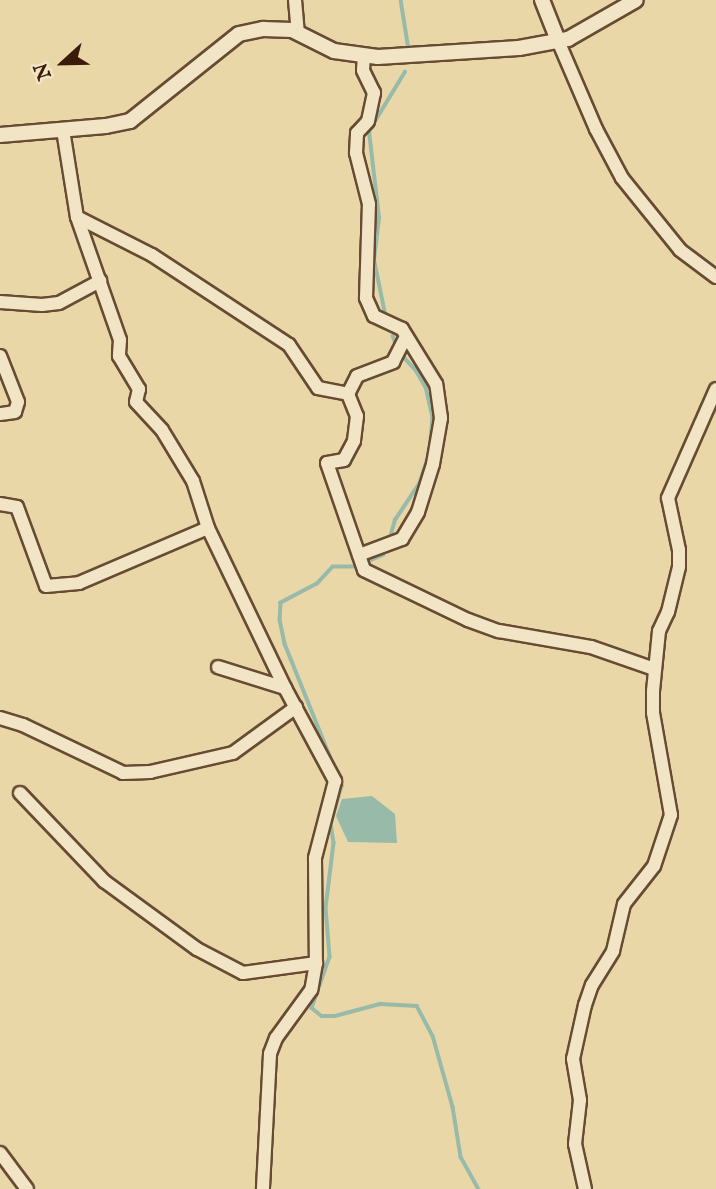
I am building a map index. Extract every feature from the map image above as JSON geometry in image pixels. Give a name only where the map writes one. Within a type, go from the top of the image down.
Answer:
[{"type":"street","points":[[295,0],[298,33]]},
{"type":"street","points":[[542,0],[559,43],[622,178],[680,250],[716,278]]},
{"type":"street","points":[[0,135],[130,121],[239,34],[276,28],[298,33],[334,51],[365,55],[421,56],[559,43],[636,0]]},
{"type":"street","points":[[359,555],[402,539],[418,512],[433,464],[441,418],[436,384],[402,329],[374,316],[366,298],[369,204],[356,153],[357,133],[368,121],[373,93],[363,70],[365,55]]},
{"type":"street","points":[[63,130],[78,217],[120,340],[119,356],[139,390],[136,402],[162,430],[193,481],[208,528],[285,688],[335,781],[315,858],[316,963],[311,990],[276,1038],[270,1054],[262,1189]]},
{"type":"street","points":[[78,217],[152,255],[289,345],[318,388],[348,394]]},
{"type":"street","points":[[0,302],[42,305],[59,303],[100,281]]},
{"type":"street","points":[[406,336],[393,362],[357,376],[348,394],[357,416],[354,442],[344,460],[327,463],[364,570],[468,620],[499,631],[591,647],[654,669]]},
{"type":"street","points":[[0,356],[18,402],[15,412],[0,414]]},
{"type":"street","points":[[585,1189],[575,1144],[580,1100],[573,1059],[592,985],[613,951],[624,904],[654,866],[671,815],[653,713],[654,669],[659,631],[668,612],[678,567],[679,550],[668,498],[716,389]]},
{"type":"street","points":[[0,505],[17,507],[46,586],[79,583],[208,528]]},
{"type":"street","points":[[218,667],[285,688]]},
{"type":"street","points":[[0,718],[23,725],[123,773],[150,772],[233,753],[296,707]]},
{"type":"street","points":[[20,793],[104,881],[197,949],[243,972],[316,963]]},
{"type":"street","points":[[0,1153],[27,1189]]},
{"type":"shaded area","points":[[372,796],[395,814],[397,843],[348,842],[336,816],[342,799]]},
{"type":"waterway","points":[[401,0],[409,50]]},
{"type":"waterway","points":[[385,314],[374,260],[379,218],[369,131],[405,72]]},
{"type":"waterway","points":[[393,336],[397,346]]},
{"type":"waterway","points":[[400,353],[416,370],[426,387],[433,417],[431,440]]},
{"type":"waterway","points":[[391,534],[395,520],[419,484],[429,455]]},
{"type":"waterway","points":[[371,560],[383,555]]},
{"type":"waterway","points":[[354,567],[333,567],[317,584],[281,603],[280,620],[285,644],[342,786],[331,824],[334,843],[326,908],[330,957],[312,1008],[322,1016],[335,1016],[380,1004],[417,1006],[433,1036],[453,1107],[461,1157],[479,1189]]}]
